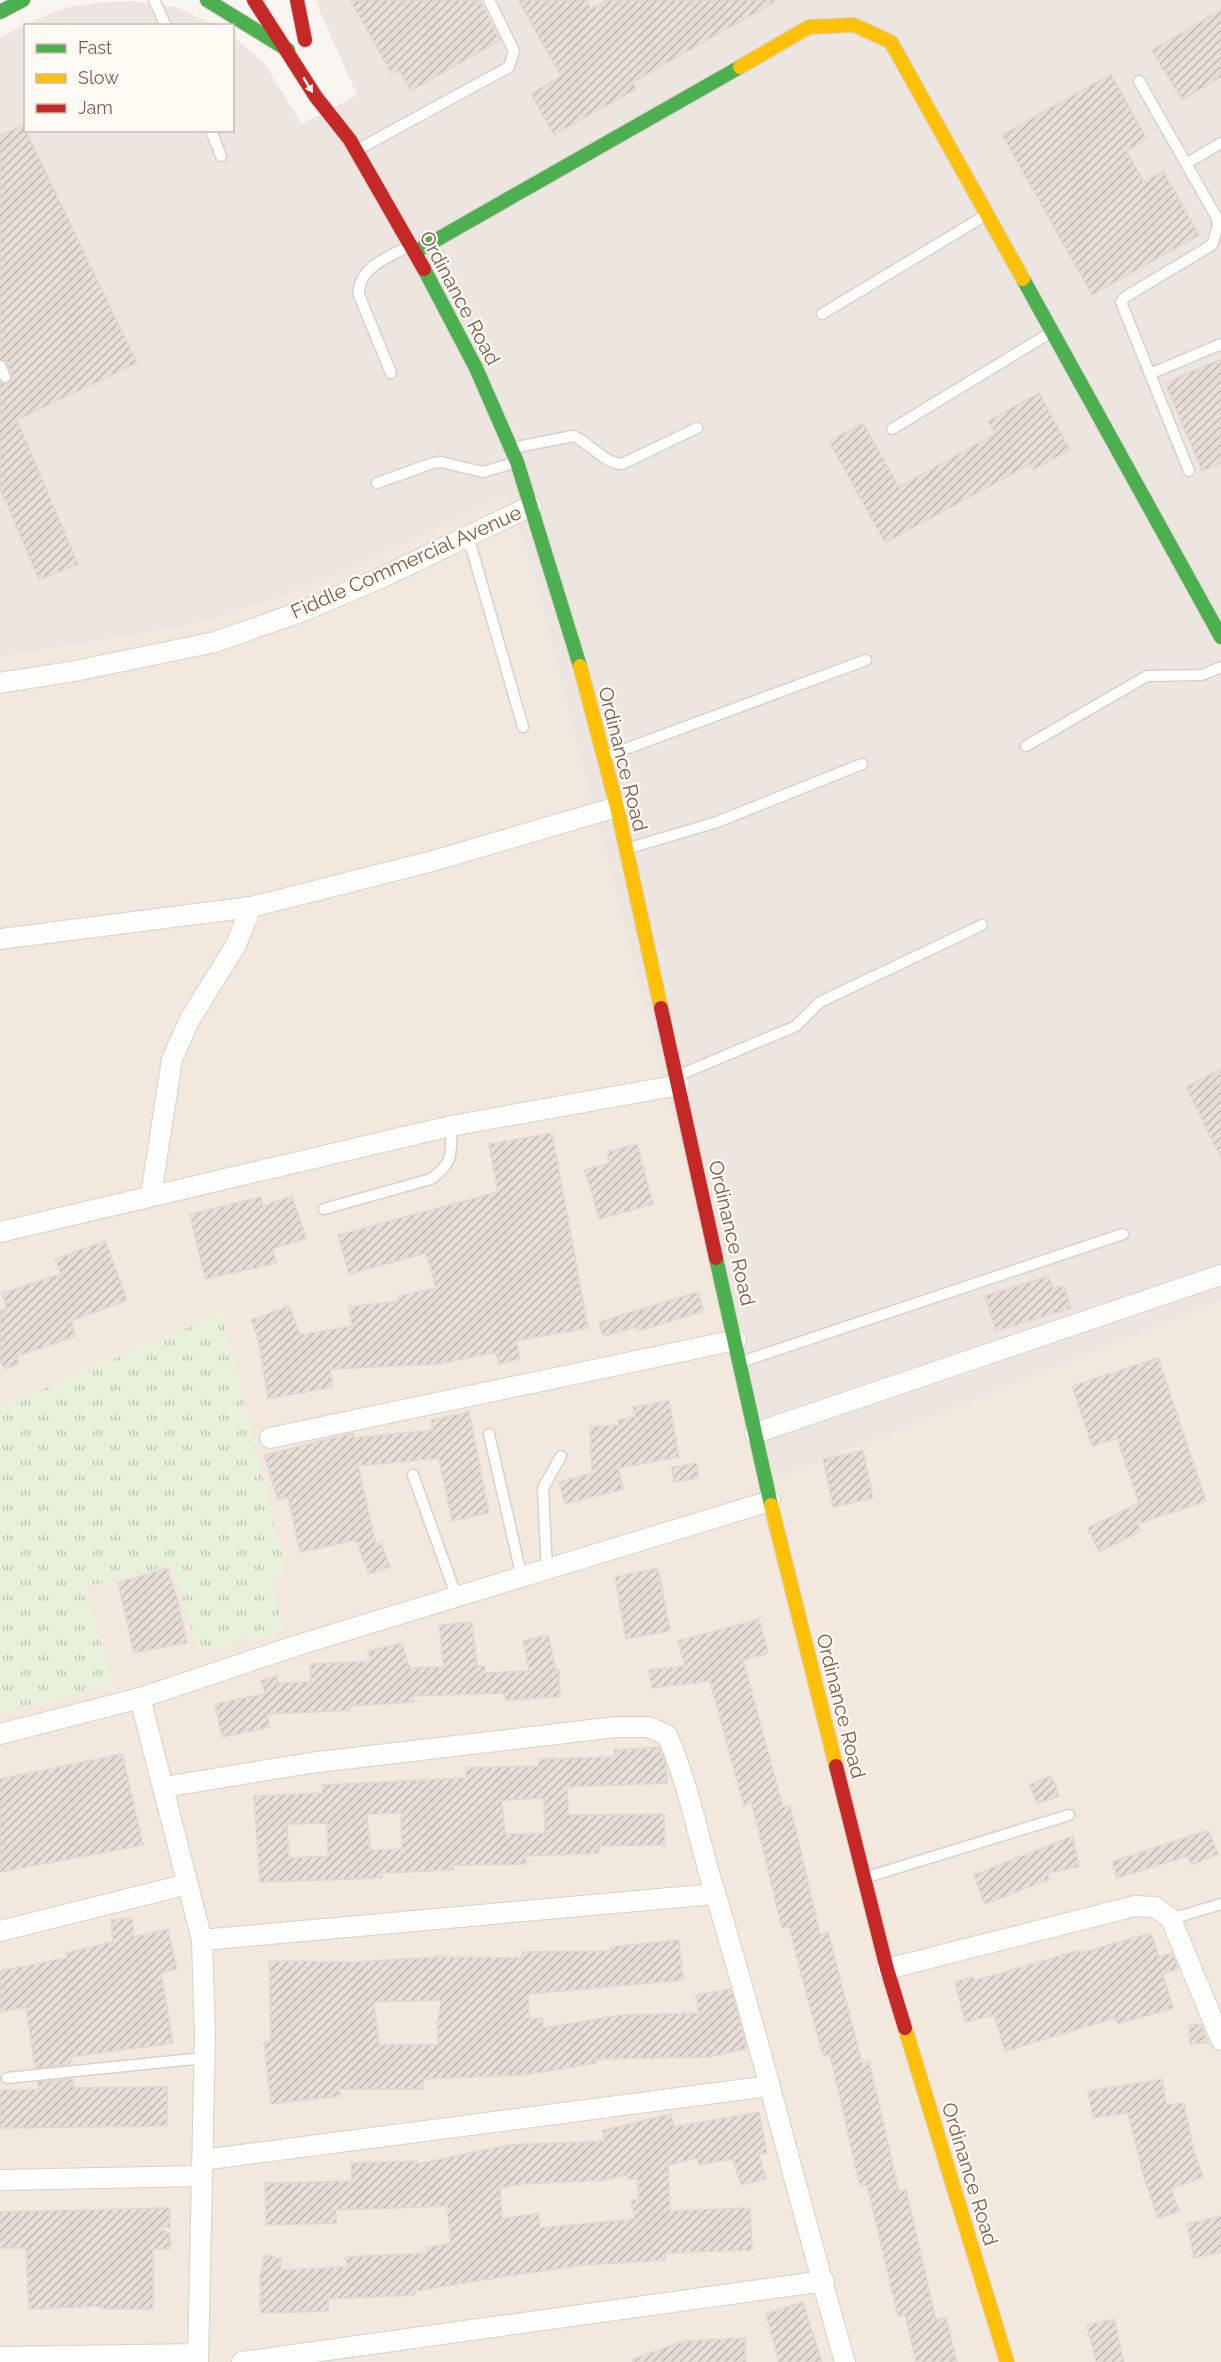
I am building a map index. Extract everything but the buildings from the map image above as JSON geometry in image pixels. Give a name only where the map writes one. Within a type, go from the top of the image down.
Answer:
[{"type":"street","points":[[0,12],[23,0]]},
{"type":"street","points":[[207,0],[288,50]]},
{"type":"street","name":"Ordinance Road","points":[[254,0],[288,50],[315,97],[353,146],[413,249],[476,368],[517,462],[570,629],[617,807],[770,1501],[887,1969],[1007,2362]]},
{"type":"street","points":[[291,3],[308,45]]},
{"type":"street","points":[[413,249],[809,27],[854,25],[891,42],[1221,637]]},
{"type":"street","name":"Ordinance Road","points":[[339,104],[353,146]]},
{"type":"street","name":"Fiddle Commercial Avenue","points":[[0,682],[75,671],[215,642],[303,611],[383,577],[531,506]]},
{"type":"street","points":[[0,939],[251,907],[429,862],[617,807]]},
{"type":"street","points":[[151,1195],[172,1059],[190,1019],[236,945],[251,907]]},
{"type":"street","points":[[0,1232],[451,1126],[678,1080]]},
{"type":"street","points":[[755,1434],[1221,1275]]},
{"type":"street","points":[[270,1438],[736,1340]]},
{"type":"street","points":[[0,1734],[140,1698],[292,1647],[770,1501]]},
{"type":"street","points":[[0,2357],[198,2358],[204,2058],[202,1940],[140,1698]]},
{"type":"street","points":[[164,1787],[310,1763],[616,1727],[648,1727],[667,1735],[679,1762],[715,1894],[743,1985],[845,2362]]},
{"type":"street","points":[[0,1931],[188,1884]]},
{"type":"street","points":[[202,1940],[715,1894]]},
{"type":"street","points":[[887,1969],[1135,1906],[1155,1907],[1171,1919],[1221,2040]]},
{"type":"street","points":[[0,2180],[202,2168],[770,2086]]},
{"type":"street","points":[[242,2362],[824,2281]]},
{"type":"lane","points":[[154,0],[165,24]]},
{"type":"lane","points":[[353,146],[509,66],[514,51],[489,0]]},
{"type":"lane","points":[[1139,81],[1217,218],[1218,226],[1212,245],[1125,297],[1121,302],[1189,471]]},
{"type":"lane","points":[[212,132],[221,156]]},
{"type":"lane","points":[[1187,163],[1221,142]]},
{"type":"lane","points":[[822,314],[987,215]]},
{"type":"lane","points":[[391,373],[359,295],[358,286],[371,267],[413,249]]},
{"type":"lane","points":[[892,429],[1051,332]]},
{"type":"lane","points":[[1150,374],[1221,344]]},
{"type":"lane","points":[[0,366],[5,377]]},
{"type":"lane","points":[[512,448],[573,436],[582,440],[612,463],[622,464],[697,428]]},
{"type":"lane","points":[[377,483],[433,463],[441,462],[483,472],[517,462]]},
{"type":"lane","points":[[468,536],[523,727]]},
{"type":"lane","points":[[603,757],[866,660]]},
{"type":"lane","points":[[1026,746],[1147,676],[1202,675],[1221,667]]},
{"type":"lane","points":[[626,849],[717,822],[861,764]]},
{"type":"lane","points":[[678,1080],[795,1026],[820,1002],[982,926]]},
{"type":"lane","points":[[324,1209],[431,1179],[446,1169],[451,1159],[451,1126]]},
{"type":"lane","points":[[740,1362],[1123,1234]]},
{"type":"lane","points":[[489,1434],[522,1578]]},
{"type":"lane","points":[[547,1570],[543,1488],[561,1456]]},
{"type":"lane","points":[[413,1475],[457,1598]]},
{"type":"lane","points":[[864,1878],[1069,1815]]},
{"type":"lane","points":[[1171,1919],[1221,1904]]},
{"type":"lane","points":[[7,2078],[204,2058]]},
{"type":"shaded area","points":[[315,0],[1221,0],[1221,1301],[802,1470],[766,1481],[532,572],[508,496],[337,576],[234,613],[178,628],[0,657],[0,37],[24,25],[24,132],[234,132],[234,37],[264,63],[302,124],[357,95]]},
{"type":"shaded area","points":[[133,1],[176,7],[213,24],[27,24],[68,7],[105,2]]},
{"type":"shaded area","points":[[508,496],[532,572],[766,1481],[802,1470],[1221,1301],[1221,2362],[0,2362],[0,657],[178,628],[234,613],[337,576]]},
{"type":"green space","points":[[222,1313],[286,1572],[272,1579],[284,1630],[198,1652],[173,1565],[85,1587],[113,1684],[0,1712],[0,1408]]},
{"type":"traffic: fast","points":[[0,12],[23,0]]},
{"type":"traffic: fast","points":[[207,0],[288,50]]},
{"type":"traffic: fast","points":[[415,252],[740,67]]},
{"type":"traffic: fast","points":[[424,269],[476,368],[517,462],[580,666]]},
{"type":"traffic: fast","points":[[1023,279],[1221,637]]},
{"type":"traffic: fast","points":[[716,1258],[771,1505]]},
{"type":"traffic: slow","points":[[740,67],[809,27],[854,25],[891,42],[1023,279]]},
{"type":"traffic: slow","points":[[580,666],[617,807],[661,1008]]},
{"type":"traffic: slow","points":[[771,1505],[836,1766]]},
{"type":"traffic: slow","points":[[905,2028],[1007,2362]]},
{"type":"traffic: jam","points":[[254,0],[316,97],[350,140],[424,269]]},
{"type":"traffic: jam","points":[[297,0],[305,40]]},
{"type":"traffic: jam","points":[[661,1008],[716,1258]]},
{"type":"traffic: jam","points":[[836,1766],[887,1969],[905,2028]]}]
